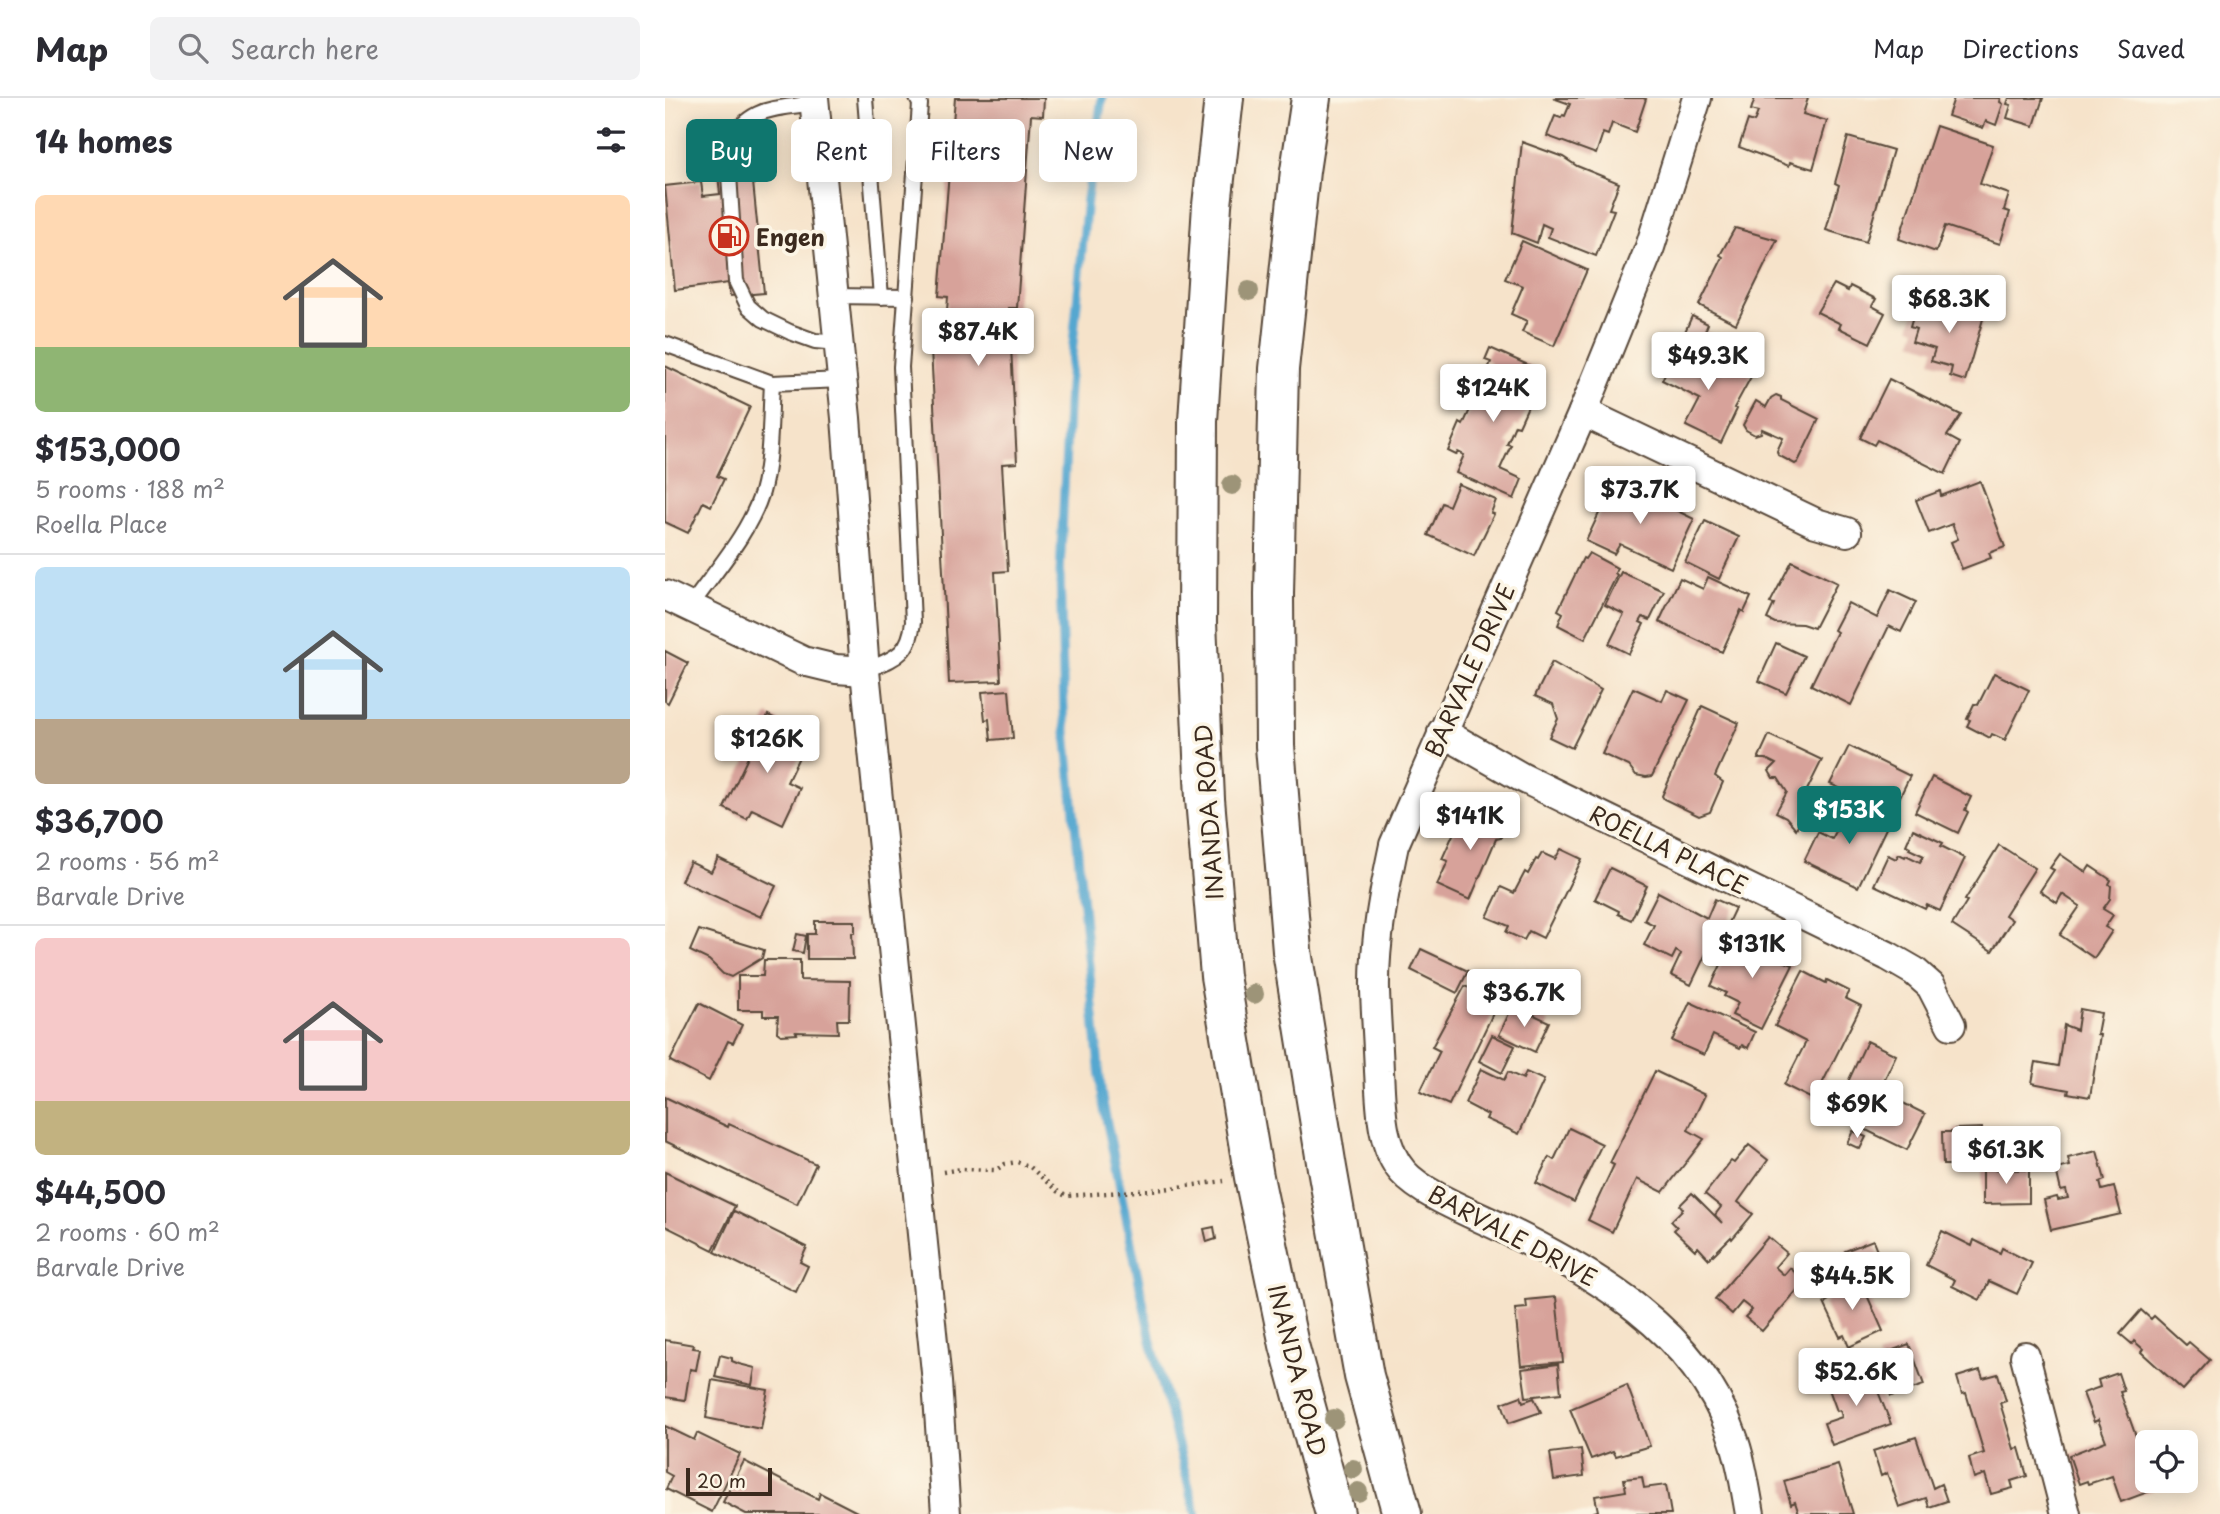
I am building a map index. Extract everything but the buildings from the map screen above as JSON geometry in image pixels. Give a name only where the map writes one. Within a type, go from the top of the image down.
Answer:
[{"type":"main road","name":"INANDA ROAD","points":[[1224,98],[1212,205],[1198,421],[1197,622],[1205,799],[1220,976],[1254,1177],[1289,1345],[1335,1514]]},
{"type":"main road","points":[[1311,98],[1300,170],[1279,369],[1274,594],[1275,746],[1292,951],[1327,1168],[1364,1376],[1402,1514]]},
{"type":"street","name":"BARVALE DRIVE","points":[[1697,98],[1650,247],[1583,412],[1394,845],[1383,905],[1375,989],[1382,1112],[1389,1147],[1403,1172],[1422,1186],[1553,1253],[1607,1285],[1646,1315],[1687,1359],[1710,1389],[1731,1430],[1750,1514]]},
{"type":"street","points":[[814,100],[842,380],[865,671],[937,1382],[946,1514]]},
{"type":"street","points":[[1583,412],[1816,523],[1847,532]]},
{"type":"street","points":[[665,595],[803,662],[836,669],[865,671]]},
{"type":"street","name":"ROELLA PLACE","points":[[1442,732],[1521,777],[1888,956],[1914,971],[1931,986],[1951,1025]]},
{"type":"street","points":[[2025,1356],[2066,1514]]},
{"type":"lane","points":[[865,98],[881,297]]},
{"type":"lane","points":[[865,671],[902,653],[908,646],[912,630],[901,366],[920,104],[917,98]]},
{"type":"lane","points":[[814,100],[759,112],[739,126],[727,144],[736,281],[748,306],[763,318],[815,341],[838,343]]},
{"type":"lane","points":[[833,296],[907,297]]},
{"type":"lane","points":[[665,344],[772,383],[842,380]]},
{"type":"lane","points":[[690,607],[748,523],[762,491],[772,383]]},
{"type":"path","points":[[916,1176],[961,1169],[996,1170],[1017,1161],[1029,1166],[1066,1196],[1164,1189]]},
{"type":"waterway","points":[[1102,98],[1087,199],[1069,386],[1060,574],[1064,711],[1102,1098],[1151,1341],[1196,1514]]},
{"type":"place","name":"Engen","points":[[729,236]]}]
